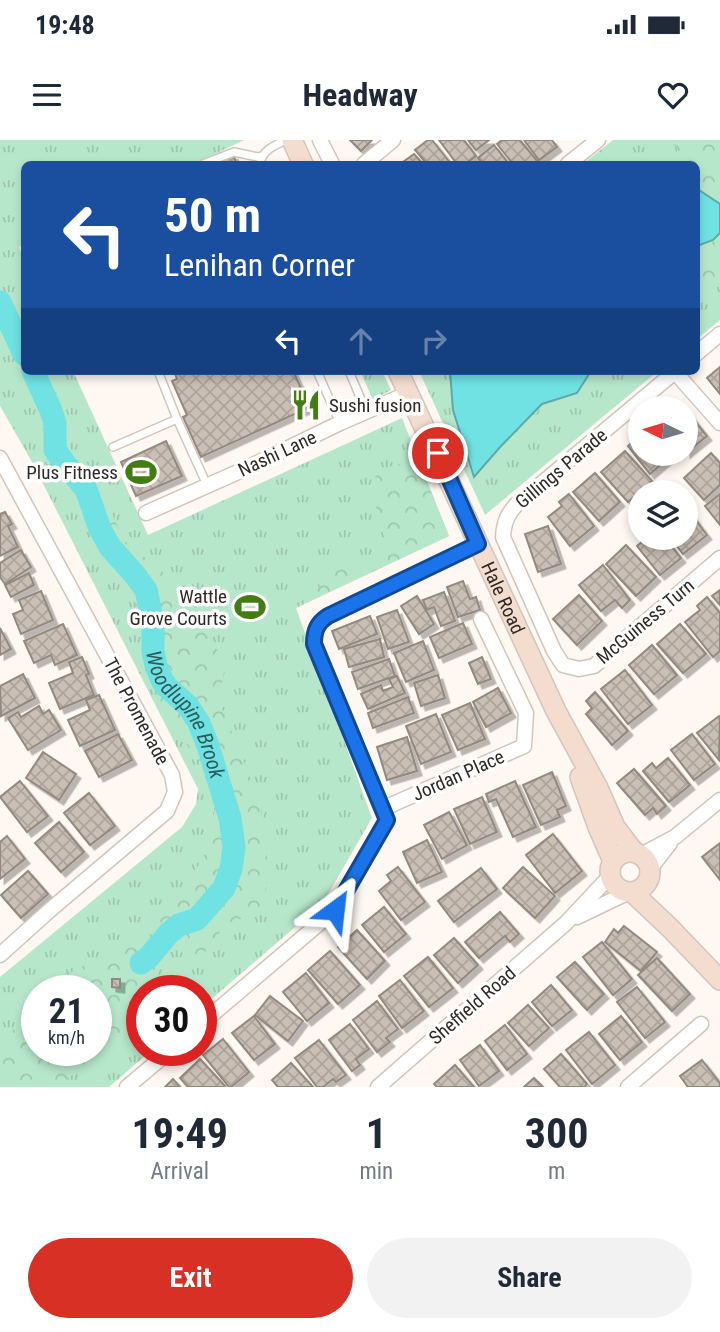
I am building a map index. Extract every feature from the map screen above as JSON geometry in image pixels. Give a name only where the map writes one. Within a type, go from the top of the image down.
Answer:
[{"type":"main road","points":[[292,140],[302,161]]},
{"type":"main road","name":"Hale Road","points":[[400,375],[556,711],[598,788],[639,874],[670,928],[720,980]]},
{"type":"main road","name":"Hale Road","points":[[556,711],[616,887],[639,874]]},
{"type":"main road","points":[[611,869],[619,855],[626,852],[639,874]]},
{"type":"street","points":[[320,140],[330,161]]},
{"type":"street","points":[[368,161],[393,140]]},
{"type":"street","points":[[572,161],[597,140]]},
{"type":"street","points":[[700,351],[720,334]]},
{"type":"street","name":"Gillings Parade","points":[[563,665],[554,651],[503,537],[508,513],[671,375]]},
{"type":"street","points":[[679,375],[720,423]]},
{"type":"street","name":"Nashi Lane","points":[[146,513],[247,468],[340,422],[409,393]]},
{"type":"street","name":"The Promenade","points":[[0,458],[172,775],[175,792],[167,811],[2,947]]},
{"type":"street","points":[[217,1010],[335,910],[387,820],[314,644],[314,635],[320,621],[478,544]]},
{"type":"street","name":"McGuiness Turn","points":[[563,665],[579,669],[594,666],[720,558]]},
{"type":"street","name":"Jordan Place","points":[[382,810],[524,746],[526,713],[481,619]]},
{"type":"street","name":"Sheffield Road","points":[[378,1087],[566,923],[639,874],[675,836],[720,800]]},
{"type":"street","name":"Sheffield Road","points":[[566,923],[611,869]]},
{"type":"street","points":[[628,1087],[701,1024]]},
{"type":"street","points":[[127,1087],[151,1066]]},
{"type":"lane","points":[[212,161],[234,152],[261,160],[270,148],[286,140]]},
{"type":"lane","points":[[160,375],[207,485]]},
{"type":"lane","points":[[319,375],[340,422]]},
{"type":"lane","points":[[351,375],[366,411]]},
{"type":"lane","points":[[113,447],[177,419]]},
{"type":"green space","points":[[0,140],[244,140],[200,161],[21,161],[21,375],[75,375],[148,535],[402,418],[449,536],[296,608],[372,818],[323,903],[217,994],[217,975],[126,975],[126,1066],[133,1066],[109,1087],[0,1087],[0,977],[182,827],[196,804],[198,789],[32,462],[0,406]]},
{"type":"green space","points":[[613,140],[720,140],[720,320],[700,337],[700,161],[587,161]]},
{"type":"green space","points":[[670,140],[720,140],[720,201],[700,193],[700,161],[677,161],[677,148]]},
{"type":"green space","points":[[720,235],[720,271],[701,294],[700,248]]},
{"type":"green space","points":[[362,375],[384,375],[391,390],[373,400]]},
{"type":"green space","points":[[421,375],[653,375],[485,515]]},
{"type":"green space","points":[[59,419],[69,446],[103,494],[124,540],[161,571],[186,584],[193,591],[200,608],[204,632],[218,651],[224,672],[221,705],[259,801],[267,857],[264,901],[251,916],[224,926],[216,943],[202,954],[187,955],[157,940],[152,930],[154,923],[172,911],[206,852],[214,831],[214,808],[209,783],[200,764],[166,714],[153,683],[145,633],[137,607],[103,555],[70,479],[45,448],[43,427],[47,420]]},
{"type":"green space","points":[[400,464],[412,469],[421,467],[449,536],[310,601],[309,598],[339,565],[375,562],[384,558],[386,548],[374,501],[374,480],[381,470]]},
{"type":"green space","name":"Wattle Grove Courts","points":[[266,585],[277,613],[234,630],[223,601]]},
{"type":"green space","points":[[143,941],[148,945],[155,956],[157,975],[126,975],[126,1009],[117,1025],[126,1037],[124,1046],[112,1056],[112,975],[67,975],[110,952]]},
{"type":"green space","points":[[21,1024],[21,1066],[91,1066],[67,1078],[57,1087],[0,1087],[0,1042]]},
{"type":"water","points":[[700,191],[720,204],[720,233],[713,240],[700,245]]},
{"type":"water","points":[[450,375],[588,375],[577,393],[542,404],[474,477],[453,410]]},
{"type":"building","points":[[350,140],[372,140],[361,151]]},
{"type":"building","points":[[432,140],[449,161],[424,161],[415,150]]},
{"type":"building","points":[[439,140],[464,140],[476,156],[469,161],[455,161]]},
{"type":"building","points":[[468,140],[489,140],[476,150]]},
{"type":"building","points":[[502,140],[520,140],[537,161],[511,161],[497,144]]},
{"type":"building","points":[[524,140],[552,140],[557,147],[539,160]]},
{"type":"building","points":[[494,145],[507,161],[480,161],[478,158]]},
{"type":"building","points":[[414,154],[420,161],[404,161]]},
{"type":"building","points":[[233,155],[236,161],[218,161]]},
{"type":"building","points":[[720,367],[720,394],[707,378]]},
{"type":"building","points":[[176,375],[295,375],[310,407],[201,457],[183,417],[187,415],[172,381],[177,379]]},
{"type":"building","points":[[698,425],[707,436],[698,443]]},
{"type":"building","points":[[166,441],[182,476],[136,496],[121,462]]},
{"type":"building","points":[[625,451],[628,454],[628,466],[638,466],[651,480],[628,480],[628,502],[601,472]]},
{"type":"building","points":[[711,453],[720,463],[720,485],[704,500],[698,493],[698,480],[684,478]]},
{"type":"building","points":[[644,466],[659,466],[650,474]]},
{"type":"building","points":[[595,473],[620,502],[599,521],[573,492]]},
{"type":"building","points":[[569,494],[594,526],[570,546],[548,517],[562,506],[559,502]]},
{"type":"building","points":[[720,494],[720,525],[705,506]]},
{"type":"building","points":[[5,512],[12,524],[8,526],[18,547],[0,556],[0,514]]},
{"type":"building","points":[[698,523],[707,535],[698,542]]},
{"type":"building","points":[[548,526],[561,564],[538,572],[525,534]]},
{"type":"building","points":[[626,545],[656,577],[636,596],[606,564]]},
{"type":"building","points":[[21,550],[31,567],[5,584],[0,577],[0,563]]},
{"type":"building","points":[[640,550],[675,550],[681,558],[660,575]]},
{"type":"building","points":[[603,565],[630,600],[622,608],[615,600],[601,611],[579,585]]},
{"type":"building","points":[[29,573],[34,585],[11,597],[5,585]]},
{"type":"building","points":[[463,581],[470,599],[476,597],[480,610],[458,617],[447,587]]},
{"type":"building","points":[[720,590],[720,605],[712,596]]},
{"type":"building","points":[[41,591],[53,620],[21,634],[13,614],[23,610],[19,600]]},
{"type":"building","points":[[444,592],[455,621],[441,626],[434,607],[427,610],[423,600]]},
{"type":"building","points":[[579,595],[602,621],[577,645],[553,619]]},
{"type":"building","points":[[417,596],[434,624],[419,634],[401,606]]},
{"type":"building","points":[[707,597],[720,613],[720,651],[713,657],[685,622],[700,610],[697,606]]},
{"type":"building","points":[[397,610],[409,642],[388,649],[377,617]]},
{"type":"building","points":[[370,616],[377,634],[339,649],[332,631]]},
{"type":"building","points":[[463,623],[472,644],[439,658],[430,637]]},
{"type":"building","points":[[63,624],[77,655],[55,665],[51,655],[34,663],[24,641]]},
{"type":"building","points":[[680,624],[706,654],[683,673],[657,644]]},
{"type":"building","points":[[0,628],[11,649],[0,655]]},
{"type":"building","points":[[380,639],[384,657],[349,667],[344,649]]},
{"type":"building","points":[[423,641],[434,670],[406,682],[394,653]]},
{"type":"building","points":[[652,645],[677,675],[654,694],[629,665]]},
{"type":"building","points":[[82,657],[94,695],[60,709],[49,683],[73,673],[69,662]]},
{"type":"building","points":[[482,657],[491,679],[478,684],[469,663]]},
{"type":"building","points":[[389,659],[395,676],[358,689],[352,672]]},
{"type":"building","points":[[625,670],[652,705],[628,724],[601,689]]},
{"type":"building","points":[[23,674],[35,698],[1,716],[0,686]]},
{"type":"building","points":[[438,675],[445,698],[421,706],[414,683]]},
{"type":"building","points":[[397,676],[405,693],[368,709],[361,694],[381,685],[383,691],[393,687],[389,679]]},
{"type":"building","points":[[498,688],[511,713],[486,727],[473,702]]},
{"type":"building","points":[[595,692],[628,731],[612,745],[586,714],[592,708],[586,701]]},
{"type":"building","points":[[99,695],[115,730],[80,746],[68,720],[90,710],[86,700]]},
{"type":"building","points":[[408,697],[414,713],[373,728],[368,713]]},
{"type":"building","points":[[470,703],[485,739],[458,750],[442,715]]},
{"type":"building","points":[[39,706],[43,714],[49,710],[61,730],[28,750],[8,718],[18,712],[21,717]]},
{"type":"building","points":[[436,714],[451,752],[421,764],[406,726]]},
{"type":"building","points":[[720,717],[719,760],[697,733]]},
{"type":"building","points":[[118,734],[132,760],[99,777],[85,751]]},
{"type":"building","points":[[692,734],[715,764],[694,780],[671,750]]},
{"type":"building","points":[[407,737],[417,771],[387,780],[377,747]]},
{"type":"building","points":[[43,752],[76,774],[59,800],[26,778]]},
{"type":"building","points":[[668,758],[690,785],[669,802],[643,771],[652,763],[656,768]]},
{"type":"building","points":[[634,769],[666,806],[657,814],[653,808],[645,815],[617,783]]},
{"type":"building","points":[[552,772],[566,806],[557,810],[560,817],[541,825],[523,785]]},
{"type":"building","points":[[20,781],[48,816],[27,832],[0,797]]},
{"type":"building","points":[[515,781],[536,827],[513,837],[496,799],[489,802],[486,794]]},
{"type":"building","points":[[89,793],[115,826],[90,845],[64,813]]},
{"type":"building","points":[[482,797],[497,832],[470,844],[454,809]]},
{"type":"building","points":[[449,812],[467,845],[442,859],[424,825]]},
{"type":"building","points":[[59,822],[84,852],[61,872],[35,843]]},
{"type":"building","points":[[553,834],[582,871],[555,893],[526,855]]},
{"type":"building","points":[[7,836],[25,859],[0,879],[0,842]]},
{"type":"building","points":[[427,840],[442,872],[417,883],[403,852]]},
{"type":"building","points":[[720,843],[720,880],[702,857]]},
{"type":"building","points":[[398,867],[425,902],[401,920],[379,891],[391,881],[387,875]]},
{"type":"building","points":[[523,867],[555,896],[535,918],[503,888]]},
{"type":"building","points":[[481,868],[497,889],[454,922],[438,901]]},
{"type":"building","points":[[28,871],[48,894],[21,918],[1,895]]},
{"type":"building","points":[[384,907],[406,934],[384,952],[362,925]]},
{"type":"building","points":[[500,912],[519,934],[510,942],[505,936],[479,958],[465,942]]},
{"type":"building","points":[[624,926],[657,952],[641,971],[605,942],[614,929],[618,933]]},
{"type":"building","points":[[357,930],[385,961],[367,979],[338,947]]},
{"type":"building","points":[[454,938],[478,965],[458,983],[434,955]]},
{"type":"building","points":[[602,942],[632,979],[613,995],[583,957]]},
{"type":"building","points":[[330,951],[360,985],[338,1004],[308,970]]},
{"type":"building","points":[[428,957],[453,988],[429,1007],[404,976]]},
{"type":"building","points":[[657,958],[690,994],[672,1011],[638,975]]},
{"type":"building","points":[[575,962],[604,994],[587,1010],[557,977]]},
{"type":"building","points":[[306,973],[329,1003],[307,1021],[283,992]]},
{"type":"building","points":[[112,979],[120,979],[120,988],[112,987]]},
{"type":"building","points":[[400,980],[424,1011],[402,1028],[379,996]]},
{"type":"building","points":[[551,985],[572,1010],[552,1026],[532,1002]]},
{"type":"building","points":[[637,987],[665,1022],[645,1038],[617,1002]]},
{"type":"building","points":[[270,996],[303,1021],[288,1041],[255,1015]]},
{"type":"building","points":[[377,1001],[398,1029],[386,1038],[390,1042],[377,1052],[353,1020]]},
{"type":"building","points":[[528,1005],[549,1028],[529,1046],[508,1023]]},
{"type":"building","points":[[254,1016],[275,1044],[254,1060],[232,1033]]},
{"type":"building","points":[[621,1016],[642,1042],[620,1060],[599,1034]]},
{"type":"building","points":[[350,1024],[369,1049],[356,1059],[360,1065],[352,1071],[329,1040]]},
{"type":"building","points":[[505,1025],[527,1054],[507,1070],[485,1041]]},
{"type":"building","points":[[589,1032],[615,1065],[592,1084],[566,1050]]},
{"type":"building","points":[[223,1039],[249,1072],[231,1087],[212,1066],[217,1066],[217,1044]]},
{"type":"building","points":[[319,1040],[346,1075],[336,1082],[333,1079],[323,1087],[317,1087],[295,1058]]},
{"type":"building","points":[[480,1045],[499,1071],[479,1086],[460,1060]]},
{"type":"building","points":[[561,1054],[587,1084],[584,1087],[560,1087],[544,1069]]},
{"type":"building","points":[[702,1060],[720,1083],[720,1087],[688,1087],[680,1076]]},
{"type":"building","points":[[291,1063],[313,1087],[278,1087],[272,1080]]},
{"type":"building","points":[[455,1065],[474,1087],[437,1087],[434,1084]]},
{"type":"building","points":[[193,1066],[206,1066],[225,1086],[188,1087],[180,1078]]},
{"type":"building","points":[[534,1078],[543,1087],[524,1087]]},
{"type":"building","points":[[173,1079],[180,1087],[165,1087]]},
{"type":"waterway","name":"Woodlupine Brook","points":[[0,302],[21,348]]},
{"type":"waterway","name":"Woodlupine Brook","points":[[35,375],[55,424],[55,450],[86,489],[100,529],[110,547],[146,590],[153,623],[156,666],[167,687],[188,706],[199,723],[230,818],[234,847],[231,869],[224,888],[197,919],[179,925],[141,963]]},
{"type":"place","name":"Sushi fusion","points":[[306,405]]},
{"type":"place","name":"Plus Fitness","points":[[141,472]]},
{"type":"place","name":"Wattle Grove Courts","points":[[250,607]]},
{"type":"route","points":[[335,910],[387,820],[314,644],[314,635],[320,621],[328,616],[478,544],[438,453]]}]
